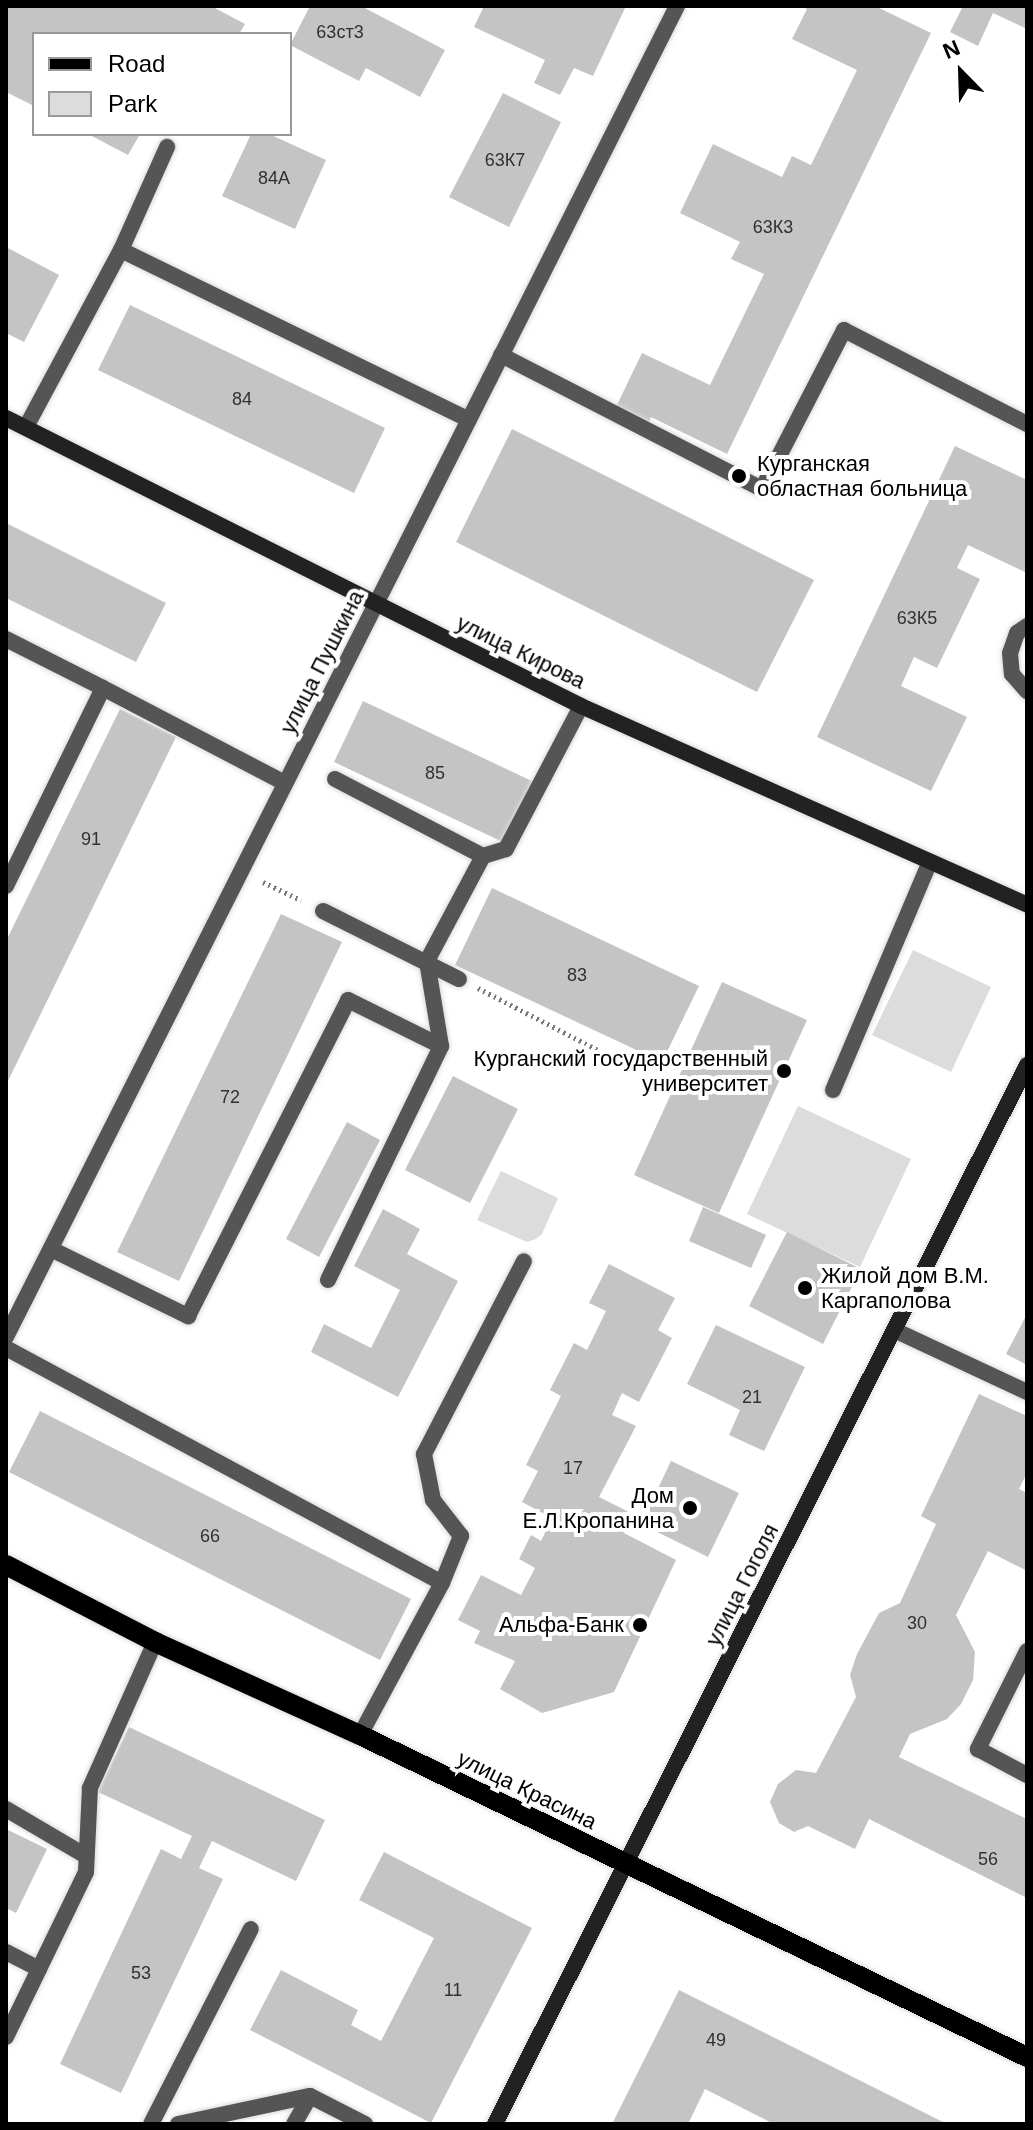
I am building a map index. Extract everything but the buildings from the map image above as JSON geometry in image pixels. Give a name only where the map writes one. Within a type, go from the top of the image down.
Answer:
[{"type":"main road","name":"улица Кирова","points":[[6,418],[581,706],[1027,905]]},
{"type":"main road","name":"улица Гоголя","points":[[495,2124],[1027,1065]]},
{"type":"main road","name":"улица Красина","points":[[6,1565],[155,1642],[360,1735],[1027,2057]]},
{"type":"street","name":"улица Пушкина","points":[[6,1337],[677,6]]},
{"type":"street","points":[[26,427],[121,250],[167,147]]},
{"type":"street","points":[[121,250],[469,420]]},
{"type":"street","points":[[501,355],[762,489],[844,330],[1027,424]]},
{"type":"street","points":[[1027,626],[1017,633],[1010,653],[1012,674],[1027,691]]},
{"type":"street","points":[[6,639],[285,783]]},
{"type":"street","points":[[6,886],[103,688]]},
{"type":"street","points":[[335,779],[483,856],[506,849],[581,706]]},
{"type":"street","points":[[328,1280],[441,1046],[427,961],[483,856]]},
{"type":"street","points":[[833,1090],[930,862]]},
{"type":"street","points":[[323,911],[459,979]]},
{"type":"street","points":[[51,1249],[188,1316],[348,1000],[441,1046]]},
{"type":"street","points":[[360,1735],[442,1583],[461,1536],[433,1500],[424,1454],[524,1261]]},
{"type":"street","points":[[894,1330],[1027,1392]]},
{"type":"street","points":[[6,1348],[442,1583]]},
{"type":"street","points":[[6,2037],[86,1872],[90,1788],[155,1642]]},
{"type":"street","points":[[1027,1651],[978,1749],[1027,1775]]},
{"type":"street","points":[[6,1809],[86,1856]]},
{"type":"street","points":[[151,2124],[251,1929]]},
{"type":"street","points":[[6,1952],[39,1969]]},
{"type":"street","points":[[294,2124],[310,2096]]},
{"type":"street","points":[[178,2124],[310,2096],[365,2124]]},
{"type":"path","points":[[240,871],[323,911]]},
{"type":"path","points":[[459,979],[610,1056],[633,1056]]},
{"type":"green space","points":[[913,950],[991,987],[951,1072],[872,1035]]},
{"type":"green space","points":[[798,1106],[911,1159],[860,1267],[747,1214]]},
{"type":"green space","points":[[501,1171],[558,1198],[542,1234],[536,1239],[527,1242],[477,1220]]},
{"type":"place","name":"Курганская областная больница","points":[[739,476]]},
{"type":"place","name":"Курганский государственный университет","points":[[784,1071]]},
{"type":"place","name":"Жилой дом В.М. Каргаполова","points":[[805,1288]]},
{"type":"place","name":"Дом Е.Л.Кропанина","points":[[690,1508]]},
{"type":"place","name":"Альфа-Банк","points":[[640,1625]]}]
